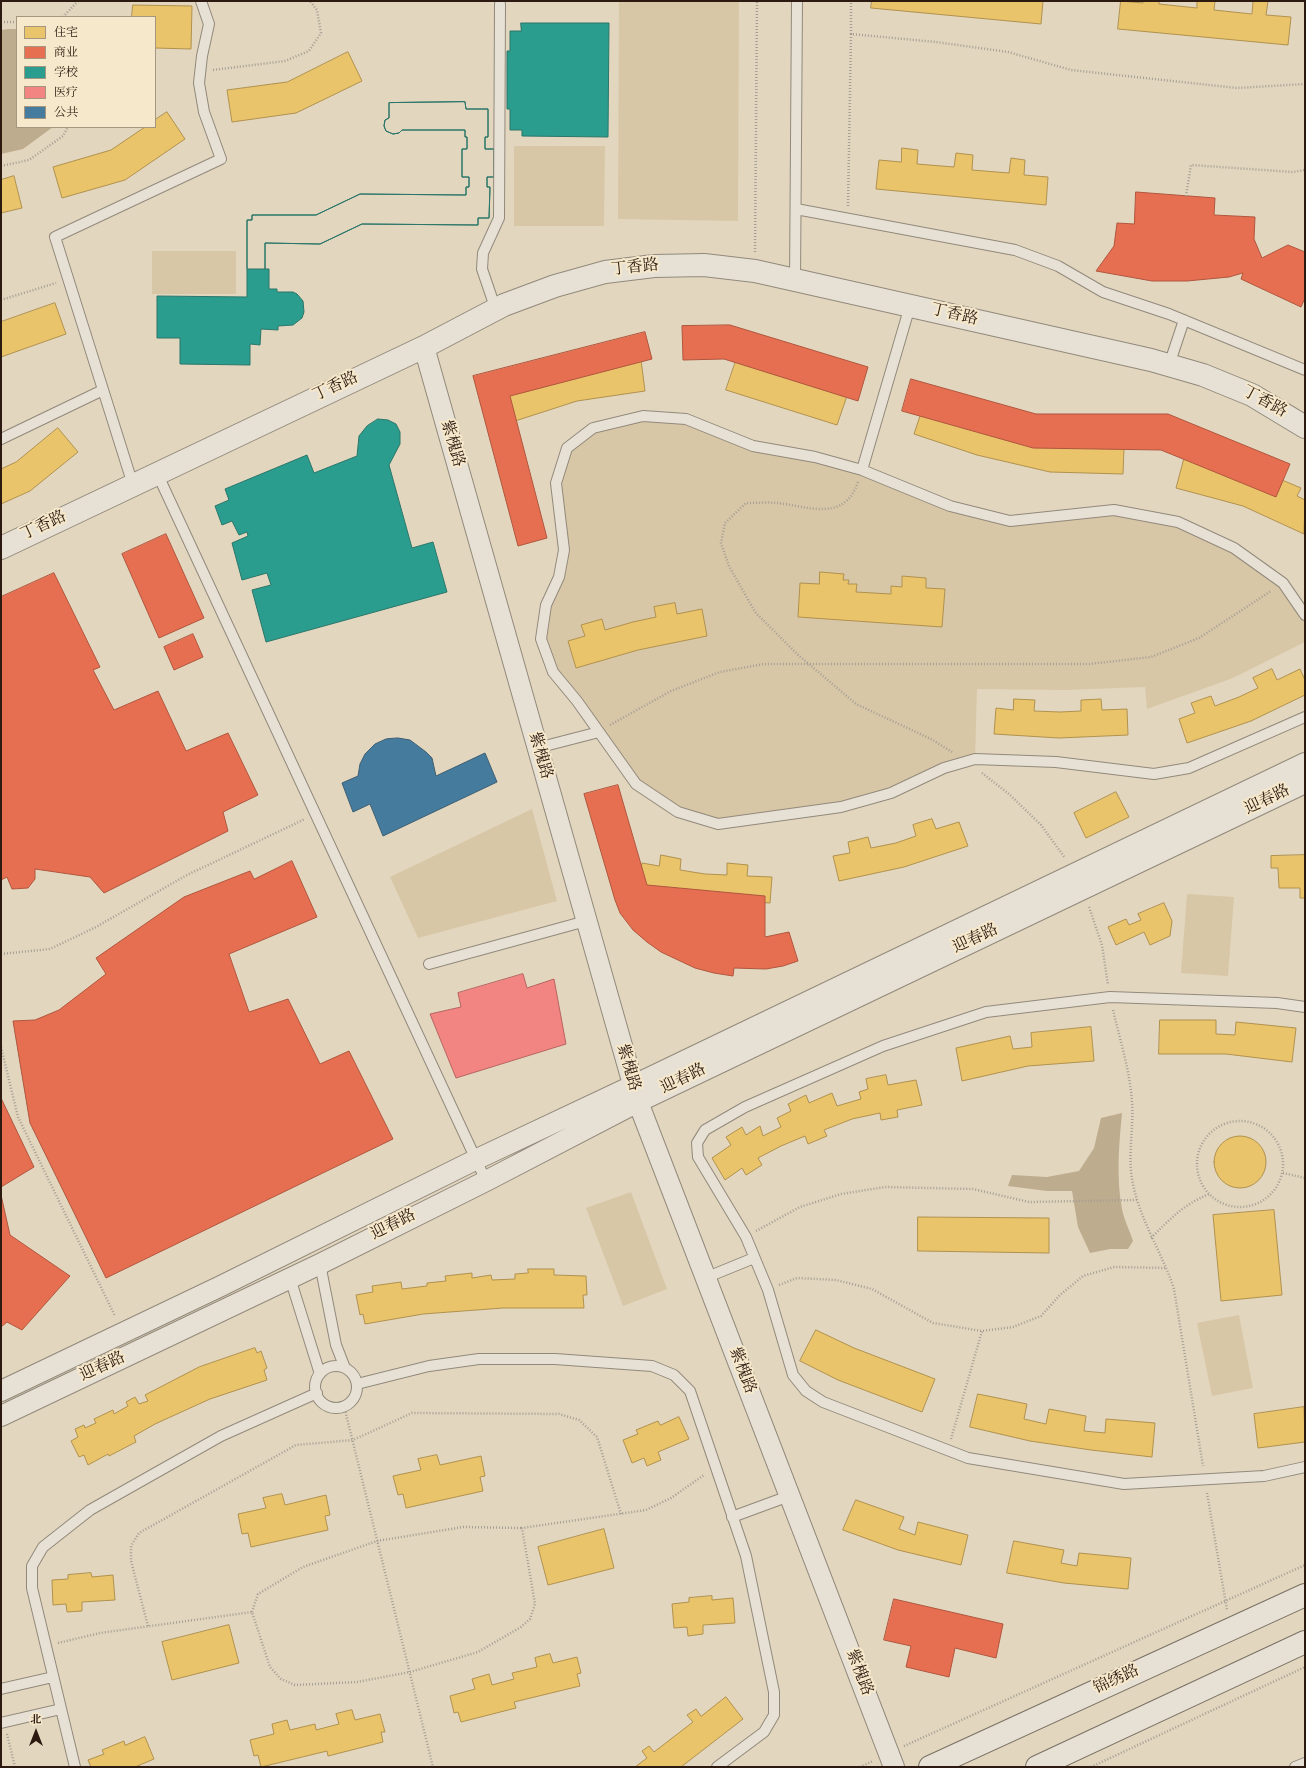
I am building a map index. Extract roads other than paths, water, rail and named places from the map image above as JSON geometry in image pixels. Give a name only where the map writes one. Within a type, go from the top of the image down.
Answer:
[{"type":"street","name":"丁香路","points":[[1,548],[424,347],[496,310],[555,286],[606,272],[654,266],[704,265],[754,271],[1170,365],[1203,375],[1252,395],[1305,427]]},
{"type":"street","name":"紫槐路","points":[[424,347],[635,1094],[892,1760]]},
{"type":"street","name":"迎春路","points":[[1,1391],[123,1333],[475,1160],[635,1094],[1079,881],[1305,763]]},
{"type":"street","name":"迎春路","points":[[1079,881],[1305,783]]},
{"type":"street","name":"迎春路","points":[[1,1416],[320,1264],[486,1181],[635,1094]]},
{"type":"street","name":"锦绣路","points":[[930,1767],[1305,1595]]},
{"type":"street","points":[[1037,1767],[1305,1642]]},
{"type":"lane","points":[[133,485],[55,237],[221,159],[204,112],[199,83],[202,56],[209,24],[201,1]]},
{"type":"lane","points":[[795,280],[797,1]]},
{"type":"lane","points":[[496,310],[482,269],[483,253],[499,218],[500,4]]},
{"type":"lane","points":[[796,209],[1015,250],[1058,266],[1103,292],[1184,320],[1305,370]]},
{"type":"lane","points":[[862,470],[910,306]]},
{"type":"lane","points":[[1170,365],[1184,320]]},
{"type":"lane","points":[[1,439],[103,390]]},
{"type":"lane","points":[[1305,615],[1283,584],[1234,548],[1178,522],[1114,510],[1010,521],[950,506],[862,470],[815,457],[753,446],[686,419],[644,416],[593,428],[567,448],[556,483],[564,550],[559,577],[546,605],[541,639],[553,672],[578,701],[636,784],[678,812],[718,824],[841,807],[891,794],[944,768],[975,759],[1056,762],[1154,774],[1189,768],[1305,717]]},
{"type":"lane","points":[[157,473],[486,1181]]},
{"type":"lane","points":[[537,748],[599,732]]},
{"type":"lane","points":[[429,964],[586,921]]},
{"type":"lane","points":[[1305,1006],[1277,1003],[1110,997],[986,1012],[883,1046],[745,1108],[705,1130],[697,1143],[698,1157],[746,1237],[768,1290],[793,1375],[806,1391],[823,1402],[968,1458],[1124,1484],[1264,1476],[1305,1467]]},
{"type":"lane","points":[[705,1278],[754,1258]]},
{"type":"lane","points":[[320,1264],[336,1345],[345,1368]]},
{"type":"lane","points":[[290,1278],[320,1374]]},
{"type":"lane","points":[[357,1384],[429,1366],[479,1359],[555,1359],[652,1366],[674,1375],[690,1391],[746,1556],[774,1692],[774,1715],[764,1732],[717,1767]]},
{"type":"lane","points":[[331,1366],[345,1368],[351,1371],[357,1384],[355,1397],[344,1406],[330,1407],[320,1399],[315,1387],[320,1374],[331,1366]]},
{"type":"lane","points":[[75,1767],[32,1588],[32,1566],[43,1547],[90,1510],[214,1440],[317,1393]]},
{"type":"lane","points":[[732,1517],[789,1496]]},
{"type":"lane","points":[[1,1689],[53,1677]]},
{"type":"lane","points":[[3,1722],[61,1709]]},
{"type":"lane","points":[[1295,1767],[1305,1762]]}]
